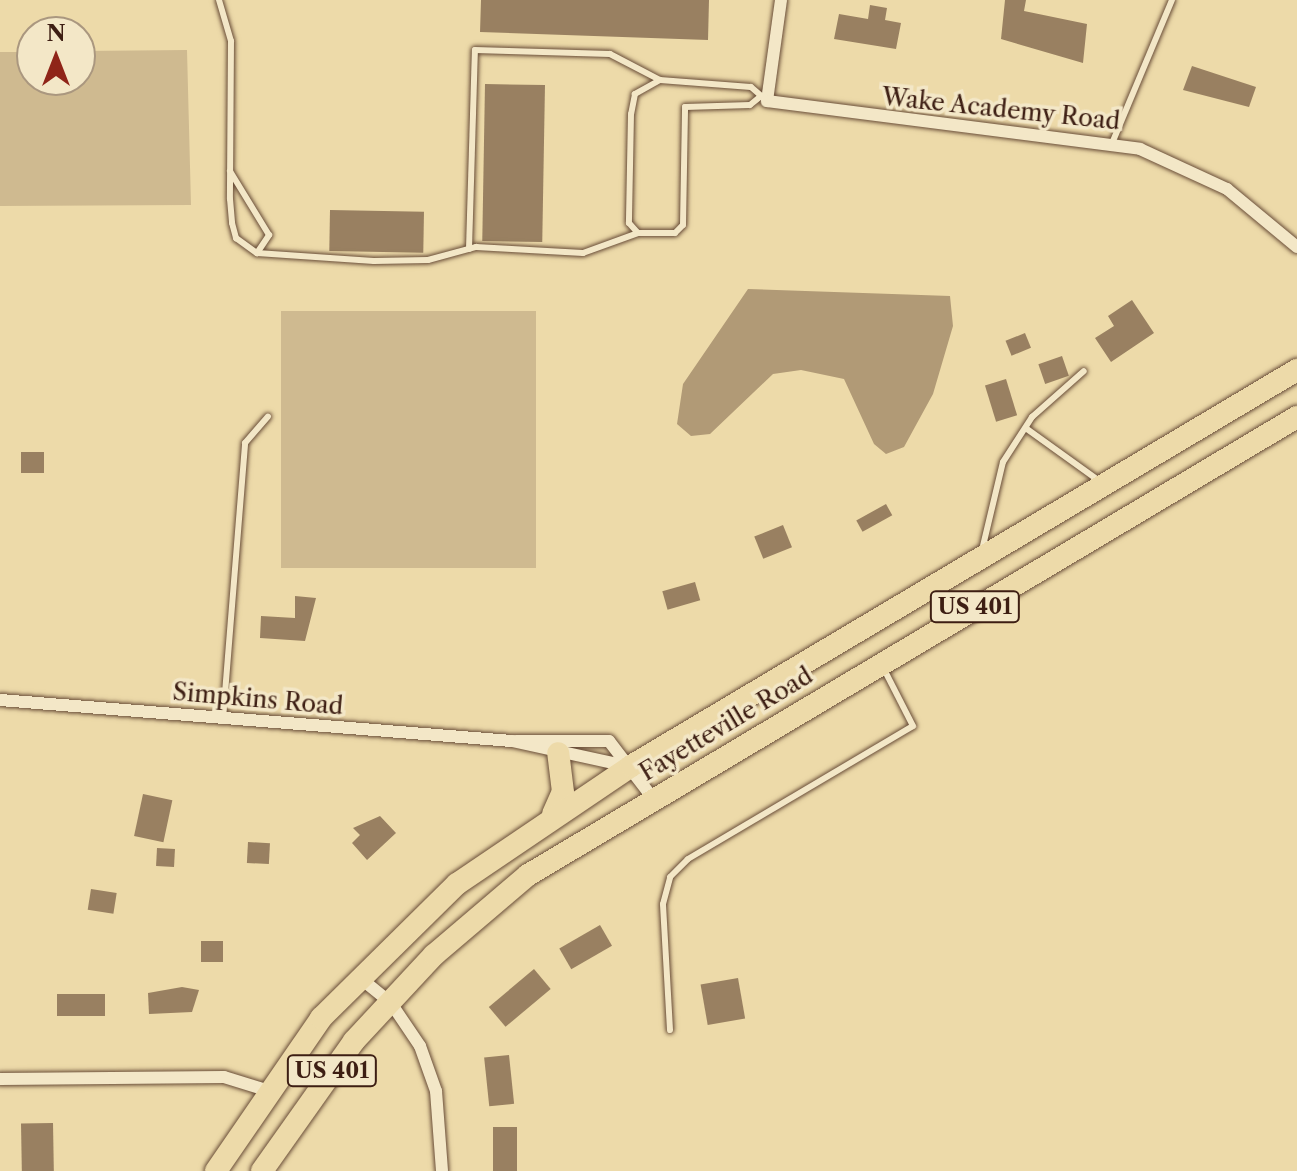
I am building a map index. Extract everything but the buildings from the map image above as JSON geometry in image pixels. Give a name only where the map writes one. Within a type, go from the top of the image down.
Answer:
[{"type":"highway","name":"Fayetteville Road","points":[[216,1171],[266,1090],[359,977],[457,884],[553,814],[631,766],[1297,370]]},
{"type":"highway","name":"Fayetteville Road","points":[[262,1171],[354,1041],[434,955],[528,875],[652,797],[1297,417]]},
{"type":"highway","points":[[553,814],[563,792],[558,753]]},
{"type":"street","points":[[764,98],[781,0]]},
{"type":"street","name":"Wake Academy Road","points":[[764,98],[1113,141],[1227,189],[1297,247]]},
{"type":"street","name":"Simpkins Road","points":[[0,700],[512,741],[609,741],[652,797]]},
{"type":"street","name":"Simpkins Road","points":[[512,741],[631,766]]},
{"type":"street","points":[[359,977],[391,1002],[420,1046],[436,1091],[442,1171]]},
{"type":"street","points":[[0,1079],[224,1077],[266,1090]]},
{"type":"lane","points":[[219,0],[231,41],[230,171],[236,238],[257,253],[428,260],[469,249],[583,253],[638,233],[675,233],[683,225],[685,107],[750,105],[764,98],[751,87],[660,80],[610,54],[475,50],[469,249]]},
{"type":"lane","points":[[1113,141],[1172,0]]},
{"type":"lane","points":[[638,233],[629,223],[631,114],[635,94],[660,80]]},
{"type":"lane","points":[[230,171],[269,235],[257,253]]},
{"type":"lane","points":[[981,558],[1003,462],[1027,429],[1084,371]]},
{"type":"lane","points":[[223,718],[245,443],[268,417]]},
{"type":"lane","points":[[1027,429],[1105,484]]},
{"type":"lane","points":[[670,1030],[663,904],[670,877],[688,859],[913,726],[880,663]]},
{"type":"shaded area","points":[[187,50],[191,205],[0,206],[0,52],[16,52],[16,96],[96,96],[96,51]]},
{"type":"shaded area","points":[[748,289],[950,296],[953,326],[933,394],[904,447],[886,454],[874,444],[844,379],[801,370],[773,374],[710,434],[691,436],[677,424],[683,384]]},
{"type":"shaded area","points":[[281,311],[536,311],[536,568],[281,568]]}]
